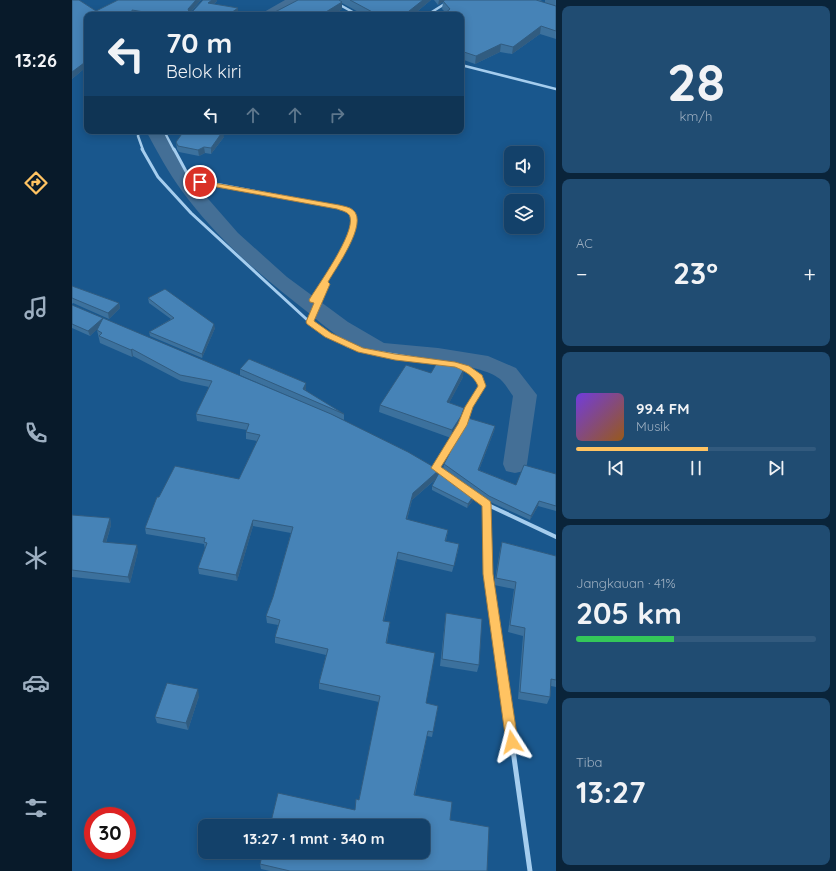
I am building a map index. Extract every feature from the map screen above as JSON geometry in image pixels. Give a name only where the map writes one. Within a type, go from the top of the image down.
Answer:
[{"type":"street","points":[[331,0],[353,12]]},
{"type":"street","points":[[432,12],[451,0]]},
{"type":"street","points":[[464,66],[556,89]]},
{"type":"street","points":[[138,134],[140,145],[158,176],[191,213],[310,322],[328,335],[361,350],[395,357],[455,364],[466,368],[478,377],[482,386],[469,407],[463,425],[435,468]]},
{"type":"street","points":[[166,134],[188,175],[194,180],[339,207],[352,212],[354,222],[349,241],[313,300],[326,284],[310,322]]},
{"type":"street","points":[[428,465],[442,473]]},
{"type":"street","points":[[467,491],[486,504],[556,537]]},
{"type":"street","points":[[486,504],[488,574],[530,871]]},
{"type":"building","points":[[72,0],[79,0],[96,11],[118,0],[196,0],[188,9],[189,12],[144,12],[132,10],[132,12],[84,12],[84,63],[72,72]]},
{"type":"building","points":[[203,0],[212,0],[208,3],[238,8],[232,12],[192,12]]},
{"type":"building","points":[[298,0],[339,0],[342,2],[326,12],[275,12]]},
{"type":"building","points":[[350,0],[423,0],[408,12],[372,12]]},
{"type":"building","points":[[536,0],[556,6],[556,31],[541,26],[513,47],[501,44],[476,56],[464,52],[464,12],[446,12],[450,9],[443,1]]},
{"type":"building","points":[[182,134],[221,134],[211,148],[204,147],[198,150],[178,146],[176,142]]},
{"type":"building","points":[[72,286],[119,303],[108,313],[72,298]]},
{"type":"building","points":[[165,289],[214,324],[202,354],[149,332],[174,318],[148,298]]},
{"type":"building","points":[[72,305],[103,318],[88,331],[72,324]]},
{"type":"building","points":[[103,318],[331,414],[408,452],[439,470],[413,493],[406,519],[448,530],[445,541],[459,544],[454,566],[398,552],[383,621],[390,622],[386,643],[435,653],[426,703],[438,706],[433,732],[428,731],[414,795],[452,802],[450,820],[489,827],[487,871],[290,871],[260,864],[261,859],[430,859],[430,819],[272,819],[278,793],[355,810],[356,799],[359,800],[380,696],[319,683],[328,649],[275,637],[280,620],[266,616],[293,527],[253,520],[236,575],[198,568],[207,543],[204,542],[205,538],[145,528],[157,497],[159,497],[175,466],[239,479],[260,435],[246,432],[249,424],[196,414],[212,381],[180,375],[132,349],[131,350],[99,336],[102,333],[97,330]]},
{"type":"building","points":[[249,359],[306,383],[303,389],[344,414],[240,369]]},
{"type":"building","points":[[438,361],[464,369],[447,402],[464,408],[452,430],[380,405],[406,365],[431,373]]},
{"type":"building","points":[[468,418],[495,426],[478,470],[516,485],[524,465],[556,474],[556,506],[539,501],[531,516],[489,496],[444,464]]},
{"type":"building","points":[[440,471],[474,495],[468,504],[432,486]]},
{"type":"building","points":[[72,515],[110,518],[103,542],[137,545],[128,577],[72,570]]},
{"type":"building","points":[[502,542],[556,556],[556,680],[551,679],[550,697],[520,692],[525,628],[510,625],[516,582],[496,578]]},
{"type":"building","points":[[446,613],[482,619],[479,665],[442,659]]},
{"type":"building","points":[[167,683],[198,689],[186,723],[155,717]]},
{"type":"waterway","points":[[274,12],[295,0]]},
{"type":"waterway","points":[[156,134],[189,188],[231,237],[280,281],[340,327],[379,350],[438,355],[480,361],[508,373],[525,395],[515,464]]},
{"type":"route","points":[[200,182],[339,207],[351,211],[354,216],[354,222],[349,241],[313,300],[326,284],[310,322],[328,335],[347,345],[361,350],[395,357],[455,364],[466,368],[478,377],[482,386],[469,407],[463,425],[435,468],[486,504],[488,574],[512,742]]}]
